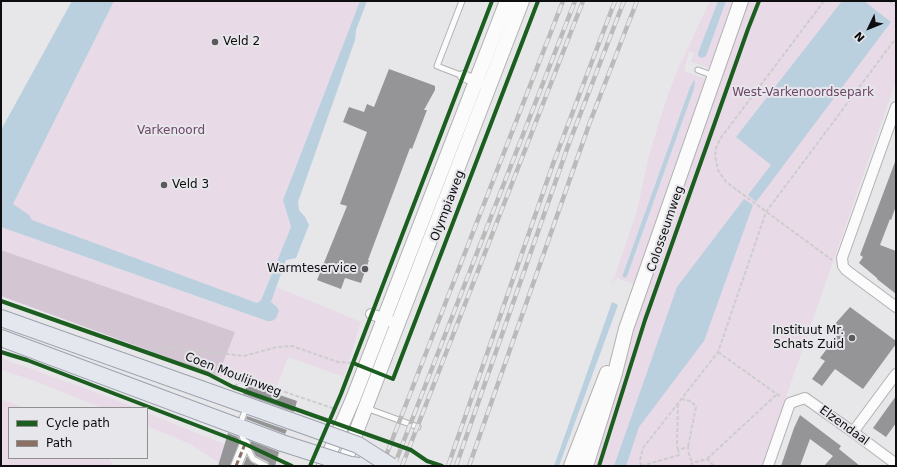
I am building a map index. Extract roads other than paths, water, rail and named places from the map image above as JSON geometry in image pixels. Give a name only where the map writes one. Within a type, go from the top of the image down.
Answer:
[{"type":"main road","name":"Olympiaweg","points":[[324,466],[346,417],[359,366],[378,316],[476,81],[506,1]]},
{"type":"main road","name":"Olympiaweg","points":[[343,466],[397,324],[476,81],[522,1]]},
{"type":"main road","name":"Colosseumweg","points":[[586,466],[615,373],[626,329],[741,1]]},
{"type":"main road","name":"Coen Moulijnweg","points":[[1,318],[247,404],[358,445],[391,466]]},
{"type":"main road","name":"Colosseumweg","points":[[571,466],[615,350],[626,329]]},
{"type":"main road","points":[[1,338],[282,443],[351,465],[359,466]]},
{"type":"street","points":[[896,107],[842,258],[843,266],[896,307]]},
{"type":"street","points":[[378,316],[397,324]]},
{"type":"street","points":[[854,432],[896,374]]},
{"type":"street","name":"Elzendaal","points":[[768,466],[790,403],[805,398],[854,432],[896,464]]},
{"type":"street","points":[[236,466],[245,444]]},
{"type":"lane","points":[[462,1],[438,66],[476,81]]},
{"type":"lane","points":[[698,70],[714,76]]},
{"type":"lane","points":[[247,404],[239,427],[249,454],[253,459],[266,466]]},
{"type":"lane","points":[[366,408],[418,427]]},
{"type":"water","points":[[72,1],[114,1],[13,204],[29,215],[32,220],[257,303],[261,300],[291,227],[283,200],[360,1],[367,1],[356,30],[355,40],[298,202],[299,210],[309,225],[296,258],[286,260],[271,302],[279,311],[276,318],[272,321],[267,321],[1,227],[1,130]]},
{"type":"water","points":[[718,1],[726,1],[706,56],[702,58],[698,56],[698,53]]},
{"type":"water","points":[[842,1],[864,1],[891,22],[756,202],[748,195],[771,165],[736,137]]},
{"type":"water","points":[[694,80],[694,89],[625,278],[622,276],[690,87]]},
{"type":"water","points":[[744,199],[753,205],[704,341],[639,427],[626,466],[614,466],[677,287]]},
{"type":"water","points":[[612,302],[618,305],[559,466],[554,466]]},
{"type":"railway","points":[[382,466],[563,1]]},
{"type":"railway","points":[[394,466],[575,1]]},
{"type":"railway","points":[[402,466],[583,1]]},
{"type":"railway","points":[[448,466],[553,164],[615,1]]},
{"type":"railway","points":[[456,466],[568,146],[624,1]]},
{"type":"railway","points":[[469,466],[590,122],[637,1]]},
{"type":"place","name":"Veld 2","points":[[215,42]]},
{"type":"place","name":"Veld 3","points":[[164,185]]},
{"type":"place","name":"Warmteservice","points":[[365,269]]},
{"type":"place","name":"Instituut Mr. Schats Zuid","points":[[852,338]]},
{"type":"park label","name":"West-Varkenoordsepark","points":[[803,93]]},
{"type":"park label","name":"Varkenoord","points":[[171,131]]}]
